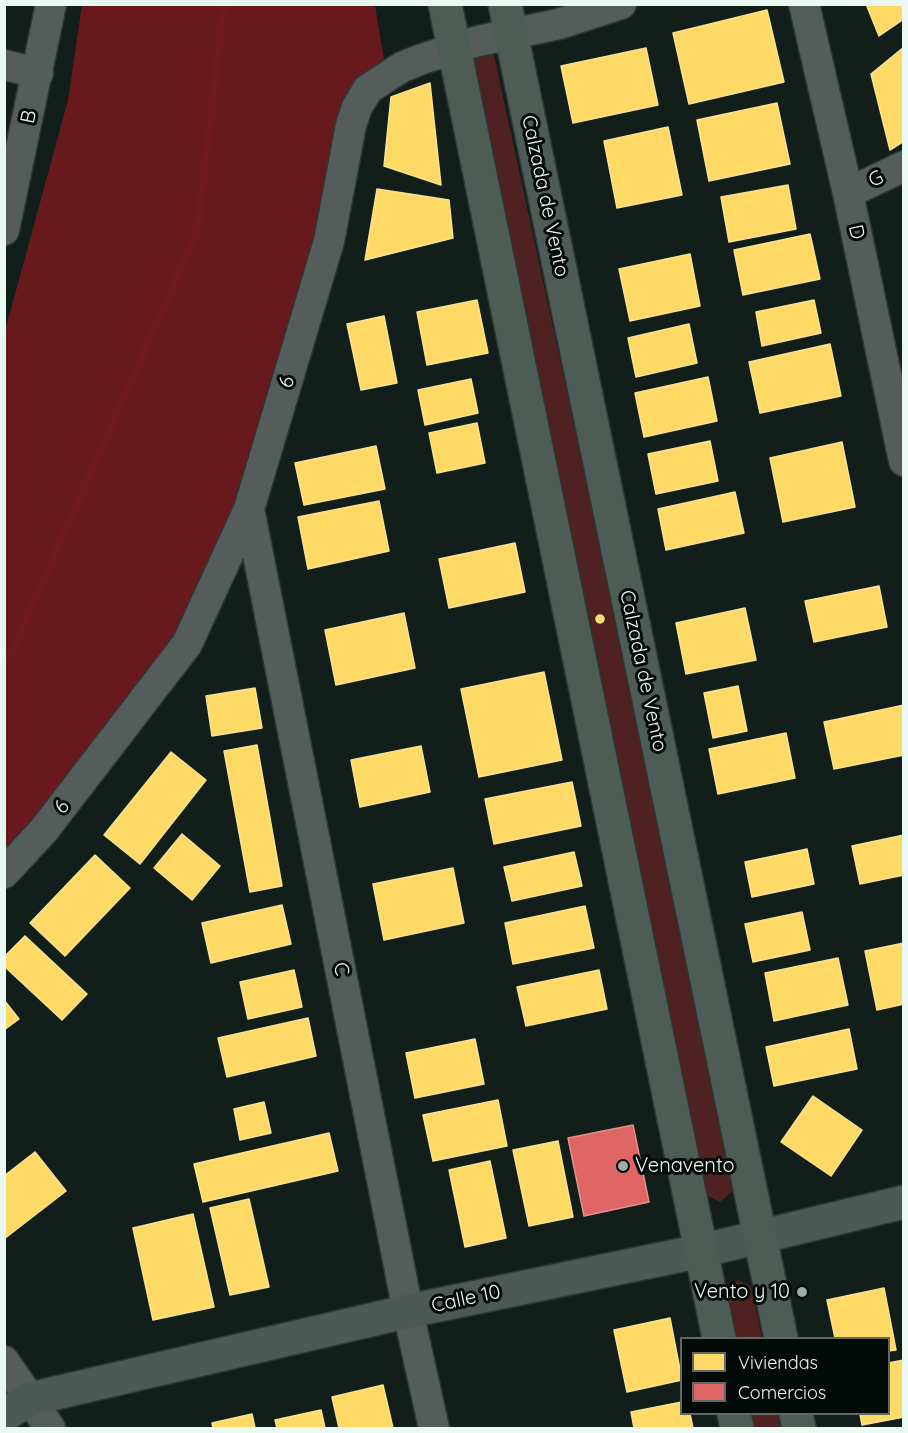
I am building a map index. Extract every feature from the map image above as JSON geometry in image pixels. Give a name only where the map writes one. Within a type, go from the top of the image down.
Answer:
[{"type":"main road","points":[[445,4],[719,1337]]},
{"type":"main road","name":"Calzada de Vento","points":[[508,19],[781,1337]]},
{"type":"street","name":"B","points":[[4,230],[51,4]]},
{"type":"street","name":"6","points":[[4,873],[44,830],[187,645],[249,509],[329,241],[351,125],[357,107],[368,89],[402,67],[455,48],[508,19],[559,24],[621,4]]},
{"type":"street","name":"D","points":[[804,4],[848,193],[903,461]]},
{"type":"street","points":[[4,65],[38,73]]},
{"type":"street","name":"G","points":[[848,193],[903,166]]},
{"type":"street","name":"C","points":[[249,509],[434,1428]]},
{"type":"street","name":"Calle 10","points":[[17,1407],[409,1311],[701,1251],[903,1202]]},
{"type":"street","points":[[4,1361],[17,1407],[10,1428]]},
{"type":"street","points":[[17,1407],[50,1428]]},
{"type":"shaded area","points":[[82,5],[375,5],[388,85],[369,119],[332,264],[257,529],[5,878],[5,331],[68,100]]},
{"type":"shaded area","points":[[487,53],[494,55],[625,660],[721,1126],[733,1191],[720,1202],[704,1194],[469,59]]},
{"type":"shaded area","points":[[738,1280],[751,1286],[762,1337],[733,1337],[724,1297],[727,1285]]},
{"type":"shaded area","points":[[748,1415],[779,1415],[782,1428],[751,1428]]},
{"type":"building: Viviendas","points":[[866,4],[904,4],[904,19],[879,36]]},
{"type":"building: Viviendas","points":[[767,10],[784,82],[689,104],[673,33]]},
{"type":"building: Viviendas","points":[[904,47],[904,141],[890,150],[871,74]]},
{"type":"building: Viviendas","points":[[646,48],[658,105],[573,123],[561,66]]},
{"type":"building: Viviendas","points":[[430,83],[441,185],[384,166],[391,97]]},
{"type":"building: Viviendas","points":[[777,103],[790,164],[709,181],[697,120]]},
{"type":"building: Viviendas","points":[[668,127],[682,195],[617,208],[604,141]]},
{"type":"building: Viviendas","points":[[788,185],[796,229],[729,242],[721,197]]},
{"type":"building: Viviendas","points":[[377,189],[449,200],[453,238],[365,260]]},
{"type":"building: Viviendas","points":[[810,234],[820,279],[743,295],[734,250]]},
{"type":"building: Viviendas","points":[[690,254],[700,306],[630,321],[619,269]]},
{"type":"building: Viviendas","points":[[477,300],[488,353],[427,365],[417,312]]},
{"type":"building: Viviendas","points":[[814,300],[821,333],[762,346],[756,312]]},
{"type":"building: Viviendas","points":[[384,316],[397,383],[361,390],[347,324]]},
{"type":"building: Viviendas","points":[[689,324],[697,363],[636,377],[628,338]]},
{"type":"building: Viviendas","points":[[830,344],[841,396],[760,413],[749,362]]},
{"type":"building: Viviendas","points":[[708,377],[717,421],[644,437],[635,393]]},
{"type":"building: Viviendas","points":[[471,379],[478,413],[425,425],[418,390]]},
{"type":"building: Viviendas","points":[[477,423],[485,463],[437,473],[429,433]]},
{"type":"building: Viviendas","points":[[710,441],[718,481],[656,494],[648,454]]},
{"type":"building: Viviendas","points":[[842,442],[855,507],[783,522],[770,458]]},
{"type":"building: Viviendas","points":[[376,446],[385,489],[304,505],[295,463]]},
{"type":"building: Viviendas","points":[[735,492],[744,533],[666,550],[658,509]]},
{"type":"building: Viviendas","points":[[379,501],[389,551],[308,569],[298,517]]},
{"type":"building: Viviendas","points":[[515,543],[525,592],[449,608],[439,559]]},
{"type":"building: Viviendas","points":[[879,586],[887,627],[814,642],[805,601]]},
{"type":"building: Viviendas","points":[[745,608],[756,660],[686,674],[676,623]]},
{"type":"building: Viviendas","points":[[404,613],[415,668],[336,685],[325,630]]},
{"type":"building: Viviendas","points":[[600,615],[604,619],[600,623],[596,619]]},
{"type":"building: Viviendas","points":[[544,672],[562,760],[479,777],[461,689]]},
{"type":"building: Viviendas","points":[[738,686],[747,731],[713,738],[704,693]]},
{"type":"building: Viviendas","points":[[255,688],[262,728],[212,736],[206,696]]},
{"type":"building: Viviendas","points":[[904,705],[904,755],[834,769],[824,722]]},
{"type":"building: Viviendas","points":[[786,733],[795,778],[718,794],[709,749]]},
{"type":"building: Viviendas","points":[[257,745],[282,886],[250,892],[224,751]]},
{"type":"building: Viviendas","points":[[421,746],[430,792],[360,807],[351,760]]},
{"type":"building: Viviendas","points":[[171,752],[206,780],[140,864],[104,835]]},
{"type":"building: Viviendas","points":[[572,782],[581,826],[494,844],[485,799]]},
{"type":"building: Viviendas","points":[[182,834],[220,866],[192,900],[154,868]]},
{"type":"building: Viviendas","points":[[904,835],[904,875],[860,884],[852,846]]},
{"type":"building: Viviendas","points":[[807,849],[814,884],[752,897],[745,862]]},
{"type":"building: Viviendas","points":[[574,852],[582,886],[512,901],[504,867]]},
{"type":"building: Viviendas","points":[[95,855],[130,888],[65,956],[30,923]]},
{"type":"building: Viviendas","points":[[453,868],[464,923],[384,940],[373,884]]},
{"type":"building: Viviendas","points":[[282,905],[291,944],[211,963],[202,923]]},
{"type":"building: Viviendas","points":[[585,906],[594,948],[513,964],[505,923]]},
{"type":"building: Viviendas","points":[[802,912],[810,950],[753,962],[745,924]]},
{"type":"building: Viviendas","points":[[25,936],[87,994],[62,1020],[4,966],[4,957]]},
{"type":"building: Viviendas","points":[[904,943],[904,1004],[877,1010],[865,951]]},
{"type":"building: Viviendas","points":[[838,958],[848,1005],[774,1021],[765,973]]},
{"type":"building: Viviendas","points":[[294,970],[302,1007],[248,1019],[240,982]]},
{"type":"building: Viviendas","points":[[599,970],[607,1009],[526,1026],[517,987]]},
{"type":"building: Viviendas","points":[[4,1000],[19,1019],[4,1030]]},
{"type":"building: Viviendas","points":[[308,1018],[316,1056],[227,1077],[218,1038]]},
{"type":"building: Viviendas","points":[[849,1029],[857,1069],[774,1086],[766,1047]]},
{"type":"building: Viviendas","points":[[475,1039],[484,1084],[415,1098],[406,1053]]},
{"type":"building: Viviendas","points":[[813,1096],[862,1130],[831,1176],[781,1142]]},
{"type":"building: Viviendas","points":[[498,1100],[507,1146],[433,1161],[423,1115]]},
{"type":"building: Viviendas","points":[[264,1102],[271,1133],[240,1140],[234,1109]]},
{"type":"building: Viviendas","points":[[329,1133],[338,1171],[203,1202],[194,1164]]},
{"type":"building: Viviendas","points":[[558,1141],[573,1217],[529,1226],[513,1150]]},
{"type":"building: Viviendas","points":[[35,1152],[66,1191],[4,1239],[4,1176]]},
{"type":"building: Viviendas","points":[[490,1161],[506,1238],[465,1247],[449,1170]]},
{"type":"building: Viviendas","points":[[249,1199],[269,1287],[230,1295],[210,1208]]},
{"type":"building: Viviendas","points":[[193,1214],[214,1307],[153,1320],[133,1228]]},
{"type":"building: Viviendas","points":[[884,1288],[896,1350],[890,1351],[890,1337],[835,1337],[827,1300]]},
{"type":"building: Viviendas","points":[[670,1318],[680,1380],[627,1392],[614,1330]]},
{"type":"building: Viviendas","points":[[904,1360],[904,1417],[862,1425],[860,1415],[890,1415],[890,1363]]},
{"type":"building: Viviendas","points":[[383,1385],[393,1428],[339,1428],[332,1397]]},
{"type":"building: Viviendas","points":[[680,1402],[680,1415],[690,1415],[693,1428],[634,1428],[631,1412]]},
{"type":"building: Viviendas","points":[[321,1410],[325,1428],[277,1428],[275,1420]]},
{"type":"building: Viviendas","points":[[252,1414],[255,1428],[213,1428],[212,1423]]},
{"type":"building: Comercios","points":[[633,1125],[649,1202],[584,1216],[568,1138]]},
{"type":"waterway","points":[[4,657],[12,651],[197,232],[224,4]]},
{"type":"place","name":"Venavento","points":[[623,1166]]},
{"type":"place","name":"Vento y 10","points":[[802,1292]]}]
